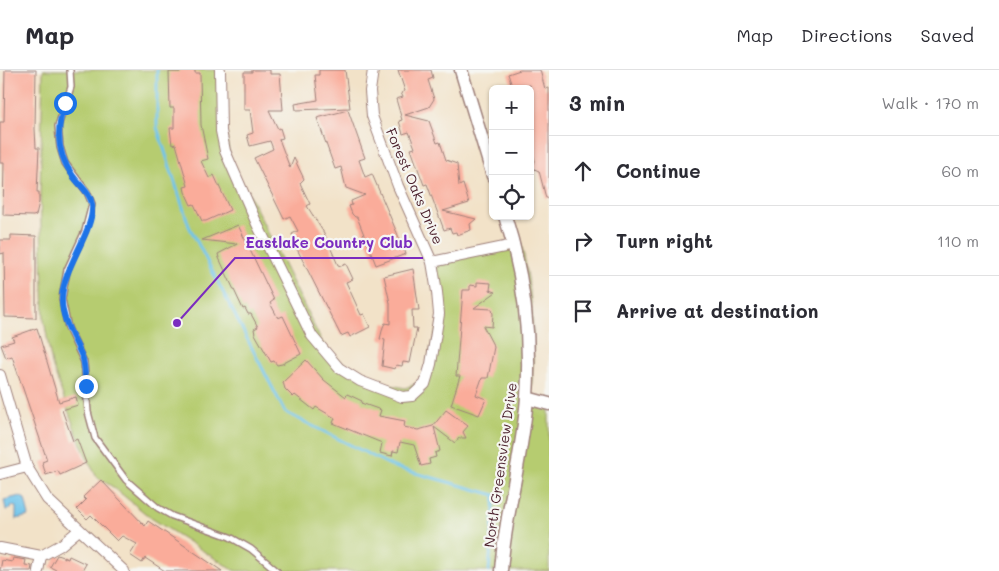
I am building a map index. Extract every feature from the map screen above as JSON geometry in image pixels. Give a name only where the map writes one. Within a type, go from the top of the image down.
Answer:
[{"type":"street","name":"Forest Oaks Drive","points":[[220,70],[221,131],[225,151],[256,224],[312,336],[339,368],[353,376],[402,396],[412,396],[425,384],[431,364],[439,314],[432,262],[398,186],[374,125],[370,91],[373,70]]},
{"type":"street","points":[[461,70],[493,175]]},
{"type":"street","name":"North Greensview Drive","points":[[501,571],[527,398],[528,348],[522,284],[514,245],[506,220]]},
{"type":"street","points":[[432,262],[514,245]]},
{"type":"street","points":[[0,375],[27,467],[47,499],[124,571]]},
{"type":"street","points":[[527,398],[549,404]]},
{"type":"street","points":[[0,474],[27,467]]},
{"type":"street","points":[[0,548],[42,556],[61,545],[79,530]]},
{"type":"street","points":[[38,571],[42,556]]},
{"type":"lane","points":[[70,70],[71,87],[58,126],[60,147],[65,164],[87,192],[92,204],[85,231],[67,270],[62,299],[68,328],[84,362],[90,422],[95,438],[126,480],[158,508],[172,516],[230,537],[251,550],[277,571]]},
{"type":"green space","points":[[43,70],[217,70],[231,166],[251,198],[322,342],[334,356],[361,376],[376,382],[405,388],[421,382],[440,318],[435,264],[521,243],[529,283],[533,322],[530,403],[549,406],[549,571],[235,571],[151,518],[113,487],[98,478],[89,463],[74,427],[52,365],[44,320],[40,193]]},
{"type":"water","points":[[20,496],[25,499],[29,516],[16,519],[16,507],[12,506],[11,509],[6,510],[4,500]]},
{"type":"building","points":[[5,70],[36,70],[35,129],[36,148],[39,148],[37,192],[39,192],[39,202],[36,215],[33,216],[3,215],[4,163],[0,163],[0,122],[4,122]]},
{"type":"building","points":[[180,70],[195,70],[195,73],[200,73],[201,125],[208,159],[201,161],[209,178],[214,175],[230,210],[206,221],[202,221],[194,204],[191,205],[185,192],[184,187],[188,186],[176,144],[172,145],[170,128],[174,128],[174,108],[170,108],[169,72],[180,72]]},
{"type":"building","points":[[252,70],[270,70],[270,74],[280,74],[283,110],[269,110],[278,129],[280,128],[283,138],[279,139],[290,168],[294,158],[304,179],[300,183],[310,204],[307,206],[324,233],[338,265],[346,264],[353,279],[346,282],[361,315],[364,314],[370,327],[350,337],[348,333],[341,336],[298,251],[292,234],[298,231],[290,216],[284,219],[254,158],[273,149],[270,141],[250,146],[247,135],[253,133],[250,110],[244,110],[244,72],[252,72]]},
{"type":"building","points":[[319,70],[345,70],[350,108],[296,110],[295,104],[318,100],[315,75],[319,75]]},
{"type":"building","points":[[398,70],[431,70],[433,78],[428,80],[434,99],[429,107],[405,115],[429,121],[437,143],[440,142],[446,160],[457,164],[459,186],[463,184],[469,203],[443,211],[476,219],[470,224],[471,230],[457,235],[456,232],[452,233],[450,228],[444,230],[427,184],[424,185],[417,166],[411,149],[415,148],[409,132],[403,134],[399,121],[402,120],[396,99],[403,97],[401,93],[405,91]]},
{"type":"building","points":[[520,70],[540,70],[545,89],[549,88],[549,198],[546,198],[539,171],[534,169],[534,85],[512,85],[508,74]]},
{"type":"building","points":[[348,110],[365,158],[359,160],[365,177],[372,174],[406,254],[376,265],[357,217],[352,214],[349,206],[352,205],[351,201],[365,195],[346,188],[341,167],[335,169],[317,118]]},
{"type":"building","points":[[238,225],[274,300],[270,303],[278,318],[283,316],[301,354],[282,364],[277,365],[274,361],[271,362],[255,334],[254,329],[258,327],[251,314],[248,314],[245,308],[243,309],[219,258],[218,254],[237,244],[202,240]]},
{"type":"building","points":[[11,235],[36,236],[36,318],[5,317],[4,253],[0,254],[0,240],[11,240]]},
{"type":"building","points":[[413,269],[419,310],[412,310],[413,328],[417,328],[410,363],[403,362],[402,366],[396,365],[395,369],[382,366],[385,340],[380,339],[385,323],[390,324],[390,303],[384,276]]},
{"type":"building","points":[[477,282],[491,283],[490,290],[496,292],[474,308],[492,309],[493,314],[492,327],[483,326],[494,347],[488,378],[482,378],[476,395],[486,399],[479,415],[451,405],[460,376],[456,376],[463,290],[470,290],[470,285],[477,286]]},
{"type":"building","points":[[37,328],[59,402],[76,397],[78,405],[62,410],[73,441],[77,439],[86,463],[60,475],[58,471],[46,475],[42,462],[47,460],[12,356],[6,358],[1,345],[14,341],[12,337]]},
{"type":"building","points":[[306,360],[324,380],[346,397],[347,394],[362,401],[361,403],[381,410],[379,416],[405,421],[404,427],[418,430],[433,426],[446,410],[468,426],[463,432],[466,438],[459,438],[455,443],[434,427],[440,451],[435,453],[436,457],[429,459],[430,464],[421,466],[414,445],[400,442],[398,452],[393,451],[392,456],[380,453],[382,443],[333,423],[335,418],[316,407],[314,410],[295,395],[293,397],[285,389],[283,382]]},
{"type":"building","points":[[101,480],[145,526],[148,521],[222,571],[165,571],[145,558],[142,563],[130,555],[137,544],[122,536],[117,541],[91,515],[87,519],[77,509],[86,500],[83,497]]},
{"type":"building","points":[[57,555],[68,559],[69,556],[86,564],[82,571],[58,571],[50,567]]},
{"type":"building","points":[[13,558],[26,560],[25,565],[32,566],[31,571],[0,571],[2,560],[12,562]]},
{"type":"waterway","points":[[157,70],[157,127],[189,226],[285,412],[394,467],[495,495],[489,571]]},
{"type":"place","name":"Eastlake Country Club","points":[[177,323]]},
{"type":"route","points":[[65,103],[58,126],[60,147],[65,164],[87,192],[92,204],[85,231],[67,270],[62,299],[68,328],[84,362],[86,386]]}]
